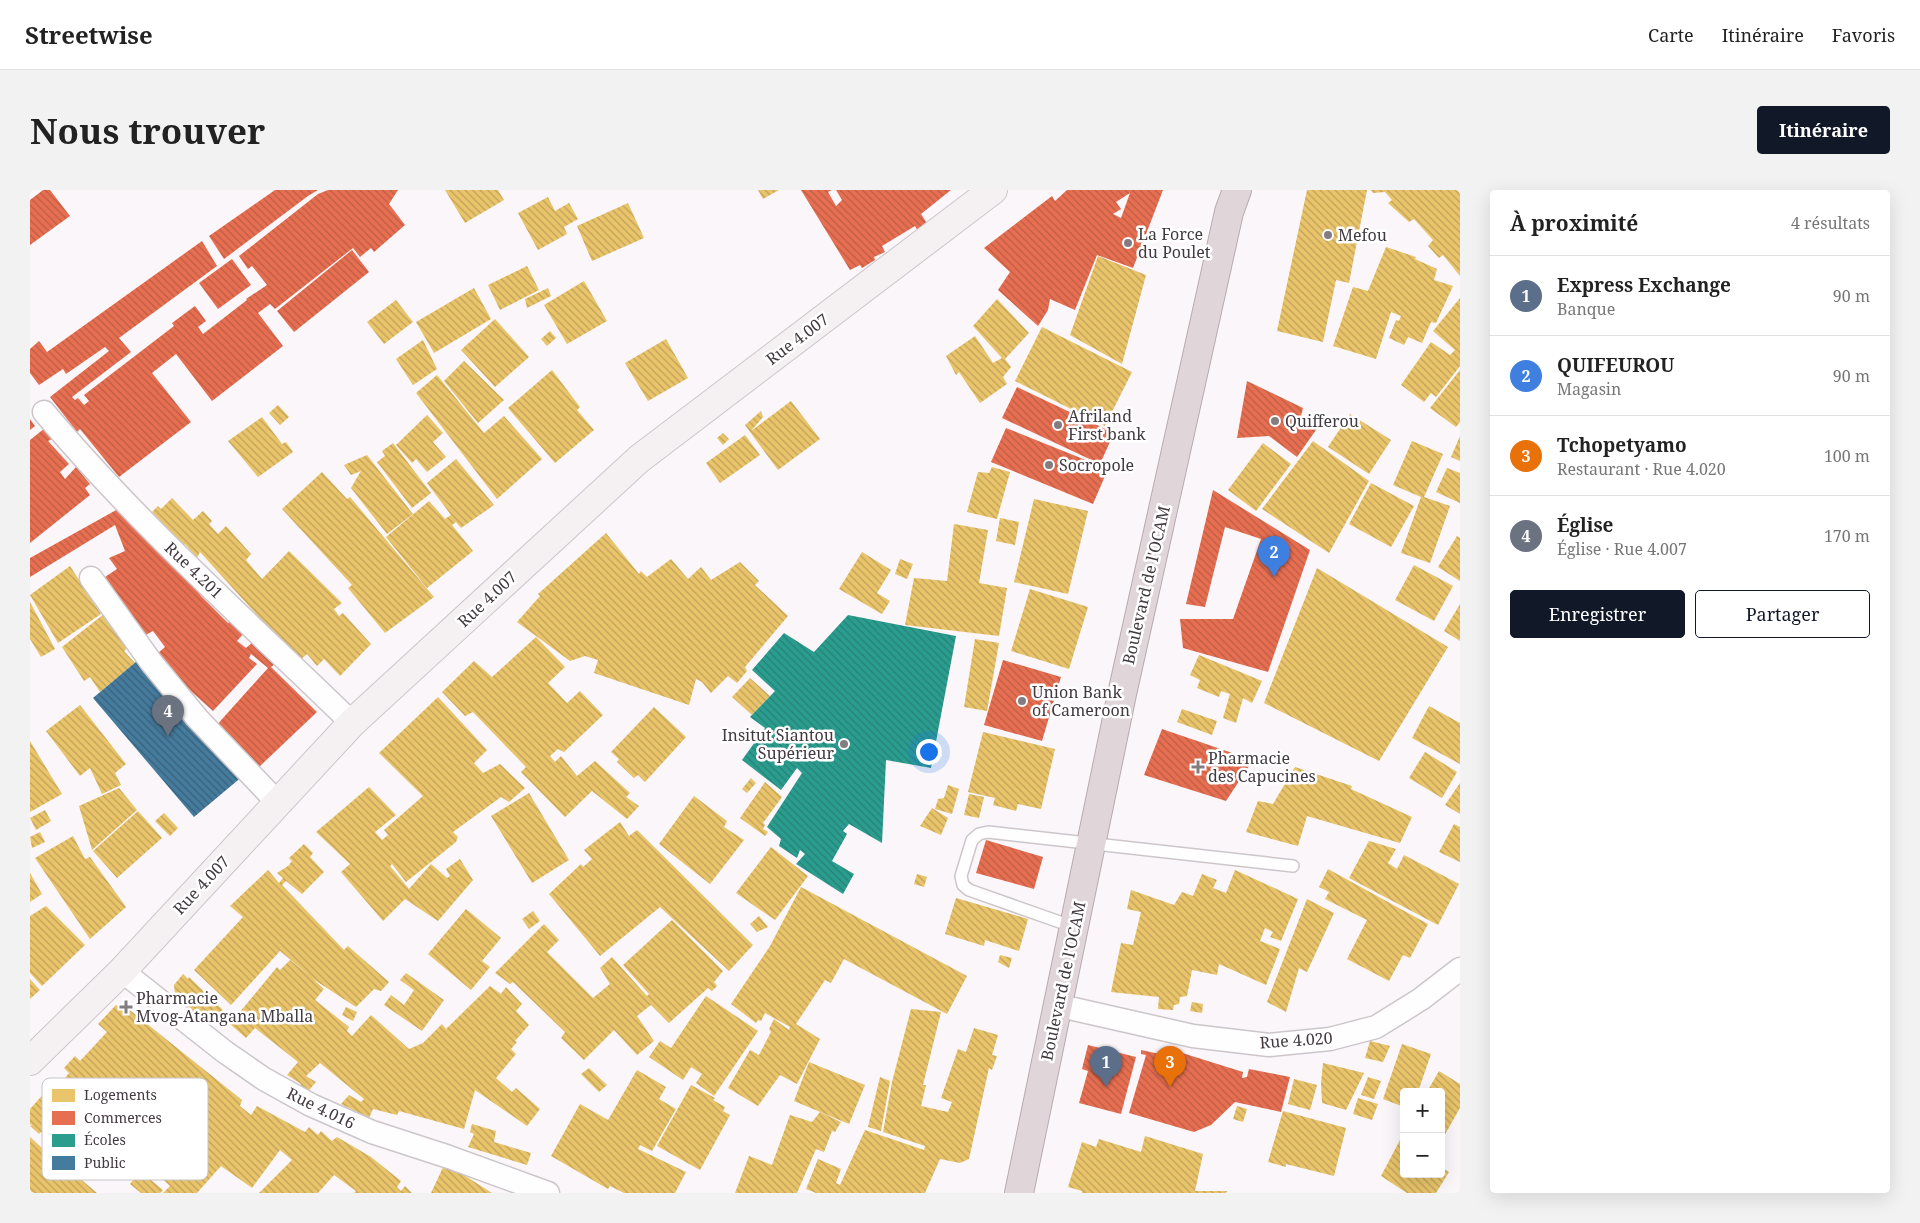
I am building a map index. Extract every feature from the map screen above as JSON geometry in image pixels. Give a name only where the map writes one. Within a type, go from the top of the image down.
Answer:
[{"type":"highway","name":"Boulevard de l'OCAM","points":[[1019,1193],[1090,845],[1232,197]]},
{"type":"main road","name":"Rue 4.007","points":[[30,1062],[122,971],[352,723],[639,460],[990,191]]},
{"type":"street","name":"Rue 4.201","points":[[44,412],[78,453],[162,540],[352,723]]},
{"type":"street","points":[[91,578],[151,662],[197,718],[278,803]]},
{"type":"street","name":"Rue 4.020","points":[[1056,1006],[1193,1036],[1269,1044],[1330,1039],[1376,1027],[1421,999],[1460,969]]},
{"type":"street","name":"Rue 4.016","points":[[122,971],[225,1052],[264,1079],[311,1105],[372,1132],[449,1157],[548,1193]]},
{"type":"lane","points":[[1074,927],[969,890],[963,885],[961,876],[972,840],[979,834],[988,832],[1090,845],[1294,866]]},
{"type":"building: Logements","points":[[445,190],[498,190],[504,200],[465,223]]},
{"type":"building: Logements","points":[[758,190],[779,190],[763,199]]},
{"type":"building: Logements","name":"Mefou","points":[[1307,190],[1367,190],[1349,283],[1336,280],[1323,342],[1277,331]]},
{"type":"building: Logements","name":"Mefou","points":[[1371,190],[1460,190],[1460,276],[1443,255],[1439,258],[1428,246],[1433,240],[1414,219],[1409,222],[1388,203],[1392,200],[1385,192],[1373,193]]},
{"type":"building: Logements","points":[[548,197],[555,211],[569,203],[578,219],[564,227],[567,234],[538,250],[518,213]]},
{"type":"building: Logements","points":[[628,203],[644,238],[592,261],[577,226]]},
{"type":"building: Logements","points":[[1386,247],[1416,257],[1415,259],[1437,269],[1434,280],[1453,286],[1436,323],[1431,322],[1422,343],[1408,337],[1404,345],[1389,338],[1396,320],[1399,321],[1401,316],[1391,312],[1376,359],[1333,346],[1353,287],[1368,291]]},
{"type":"building: Logements","points":[[1098,256],[1146,275],[1122,364],[1070,335]]},
{"type":"building: Logements","points":[[527,266],[539,290],[500,310],[488,285]]},
{"type":"building: Logements","points":[[584,281],[607,321],[567,344],[544,305]]},
{"type":"building: Logements","points":[[474,288],[491,319],[434,353],[416,322]]},
{"type":"building: Logements","points":[[548,288],[551,296],[527,308],[525,299]]},
{"type":"building: Logements","points":[[1460,298],[1460,366],[1436,397],[1431,393],[1424,402],[1401,385],[1431,342],[1450,355],[1455,350],[1433,331]]},
{"type":"building: Logements","points":[[997,299],[1029,333],[1005,359],[1011,367],[1003,377],[1007,384],[980,403],[959,372],[956,375],[946,356],[975,336],[993,363],[1002,358],[973,326]]},
{"type":"building: Logements","points":[[396,300],[413,322],[384,344],[367,322]]},
{"type":"building: Logements","points":[[495,319],[529,357],[495,387],[461,350]]},
{"type":"building: Logements","points":[[1042,327],[1132,372],[1105,426],[1015,381]]},
{"type":"building: Logements","points":[[550,331],[556,338],[547,346],[541,339]]},
{"type":"building: Logements","points":[[666,339],[688,378],[648,401],[625,363]]},
{"type":"building: Logements","points":[[423,340],[437,369],[413,385],[396,359]]},
{"type":"building: Logements","points":[[464,361],[504,400],[478,423],[444,381]]},
{"type":"building: Logements","points":[[552,370],[580,407],[577,410],[594,430],[555,463],[508,408]]},
{"type":"building: Logements","points":[[1460,370],[1460,422],[1456,427],[1430,408]]},
{"type":"building: Logements","points":[[437,375],[484,433],[504,416],[542,459],[497,499],[416,393]]},
{"type":"building: Logements","points":[[791,401],[820,439],[778,470],[745,425],[761,411],[763,417],[751,431]]},
{"type":"building: Logements","points":[[278,405],[289,417],[280,425],[269,413]]},
{"type":"building: Logements","points":[[1350,414],[1391,440],[1369,474],[1328,447]]},
{"type":"building: Logements","points":[[427,415],[443,433],[433,442],[446,457],[427,472],[416,459],[412,463],[396,445]]},
{"type":"building: Logements","points":[[262,417],[282,444],[286,442],[293,452],[258,477],[228,441]]},
{"type":"building: Logements","points":[[723,433],[729,439],[723,445],[717,438]]},
{"type":"building: Logements","points":[[745,435],[760,455],[720,483],[706,463]]},
{"type":"building: Logements","points":[[1460,436],[1460,461],[1451,457]]},
{"type":"building: Logements","points":[[1313,441],[1369,481],[1329,553],[1262,509]]},
{"type":"building: Logements","points":[[1412,441],[1443,454],[1424,497],[1450,506],[1430,563],[1401,553],[1421,497],[1393,485]]},
{"type":"building: Logements","points":[[393,443],[431,493],[412,508],[377,462],[385,456],[382,451]]},
{"type":"building: Logements","points":[[1263,443],[1291,464],[1256,511],[1228,490]]},
{"type":"building: Logements","points":[[367,455],[413,514],[387,534],[351,488],[361,471],[351,475],[344,465]]},
{"type":"building: Logements","points":[[456,459],[494,505],[461,528],[456,522],[452,525],[473,551],[427,588],[386,537],[429,501],[445,519],[451,515],[427,483]]},
{"type":"building: Logements","points":[[992,467],[1010,472],[997,519],[967,512],[978,472],[989,473]]},
{"type":"building: Logements","points":[[1447,468],[1460,473],[1460,503],[1436,492]]},
{"type":"building: Logements","points":[[322,472],[347,499],[350,497],[434,597],[385,633],[348,588],[352,585],[282,509]]},
{"type":"building: Logements","points":[[1371,483],[1414,506],[1391,547],[1349,524]]},
{"type":"building: Logements","points":[[172,498],[193,520],[203,511],[212,521],[209,524],[218,534],[226,526],[251,554],[246,560],[262,579],[289,551],[342,603],[334,609],[339,616],[343,613],[371,644],[340,676],[324,659],[317,666],[307,654],[299,661],[200,552],[197,558],[185,544],[183,547],[152,512],[158,506],[161,509]]},
{"type":"building: Logements","points":[[1034,499],[1088,511],[1068,594],[1014,582]]},
{"type":"building: Logements","points":[[1000,518],[1019,522],[1015,545],[996,541]]},
{"type":"building: Logements","points":[[954,524],[988,530],[979,583],[1007,588],[999,636],[905,625],[914,578],[947,581]]},
{"type":"building: Logements","points":[[606,533],[639,574],[641,571],[647,577],[671,559],[688,579],[701,567],[711,580],[740,562],[759,581],[755,585],[788,616],[745,667],[747,671],[737,683],[728,676],[711,693],[702,682],[696,679],[689,705],[594,673],[598,660],[585,656],[570,661],[517,622],[540,596],[538,594]]},
{"type":"building: Logements","points":[[1457,536],[1460,538],[1460,581],[1438,567]]},
{"type":"building: Logements","points":[[862,552],[891,570],[877,593],[890,601],[882,614],[839,589]]},
{"type":"building: Logements","points":[[900,559],[913,564],[907,579],[895,574]]},
{"type":"building: Logements","points":[[1414,565],[1453,586],[1434,621],[1395,600]]},
{"type":"building: Logements","points":[[70,566],[101,614],[58,643],[30,595]]},
{"type":"building: Logements","points":[[1317,568],[1448,647],[1379,761],[1264,703]]},
{"type":"building: Logements","points":[[1030,589],[1088,607],[1069,669],[1011,651]]},
{"type":"building: Logements","points":[[30,602],[55,649],[41,657],[30,639]]},
{"type":"building: Logements","points":[[1460,604],[1460,641],[1444,631]]},
{"type":"building: Logements","points":[[104,614],[130,646],[124,651],[135,663],[100,692],[90,677],[84,681],[62,647]]},
{"type":"building: Logements","points":[[536,637],[565,667],[548,683],[567,703],[580,691],[603,715],[564,752],[558,749],[550,756],[555,762],[561,756],[577,776],[595,761],[630,793],[626,797],[639,806],[627,819],[592,791],[565,817],[521,772],[526,767],[473,712],[465,716],[442,692],[474,661],[492,677]]},
{"type":"building: Logements","points":[[975,639],[999,643],[987,711],[964,707]]},
{"type":"building: Logements","points":[[1199,655],[1262,681],[1252,703],[1243,698],[1236,723],[1223,718],[1230,694],[1221,691],[1219,697],[1197,688],[1200,680],[1190,675]]},
{"type":"building: Logements","points":[[750,678],[770,696],[752,715],[732,697]]},
{"type":"building: Logements","points":[[438,697],[487,750],[474,763],[483,773],[500,764],[525,788],[509,802],[501,797],[453,832],[458,837],[456,842],[406,882],[392,864],[390,866],[409,889],[431,864],[447,878],[450,876],[446,869],[460,859],[473,880],[438,921],[405,899],[383,921],[341,872],[350,864],[316,832],[369,787],[396,815],[375,832],[382,840],[388,835],[384,830],[423,796],[379,753]]},
{"type":"building: Logements","points":[[80,705],[126,764],[115,773],[121,785],[102,794],[90,768],[80,776],[46,731]]},
{"type":"building: Logements","points":[[1429,706],[1460,723],[1460,764],[1412,738]]},
{"type":"building: Logements","points":[[654,707],[686,737],[645,782],[638,775],[634,778],[617,762],[619,759],[611,752]]},
{"type":"building: Logements","points":[[1182,709],[1217,721],[1212,735],[1177,722]]},
{"type":"building: Logements","points":[[983,732],[1055,749],[1041,809],[1018,804],[1016,811],[993,805],[995,798],[968,792]]},
{"type":"building: Logements","points":[[30,741],[62,794],[30,812]]},
{"type":"building: Logements","points":[[1425,752],[1457,772],[1442,798],[1409,778]]},
{"type":"building: Logements","points":[[1295,767],[1352,786],[1351,789],[1412,817],[1400,843],[1307,816],[1298,846],[1246,832],[1258,801],[1273,804]]},
{"type":"building: Logements","points":[[751,778],[756,783],[747,793],[742,789]]},
{"type":"building: Logements","points":[[765,782],[782,797],[763,823],[765,825],[763,829],[768,832],[765,836],[740,818]]},
{"type":"building: Logements","points":[[1460,783],[1460,814],[1445,805]]},
{"type":"building: Logements","points":[[948,785],[959,789],[952,814],[935,809],[938,799],[944,798]]},
{"type":"building: Logements","points":[[119,788],[137,810],[92,850],[79,806]]},
{"type":"building: Logements","points":[[529,793],[569,860],[532,883],[491,816]]},
{"type":"building: Logements","points":[[969,794],[984,797],[979,818],[964,815]]},
{"type":"building: Logements","points":[[694,796],[727,821],[724,827],[744,840],[710,884],[659,844]]},
{"type":"building: Logements","points":[[932,808],[948,818],[941,835],[920,826]]},
{"type":"building: Logements","points":[[45,810],[51,821],[36,830],[30,818]]},
{"type":"building: Logements","points":[[138,811],[162,838],[117,878],[93,851]]},
{"type":"building: Logements","points":[[164,813],[178,828],[170,836],[155,821]]},
{"type":"building: Logements","points":[[620,822],[629,836],[637,830],[753,945],[729,971],[660,907],[600,956],[549,894],[581,864],[583,867],[592,859],[584,850]]},
{"type":"building: Logements","points":[[1454,824],[1460,827],[1460,862],[1439,852]]},
{"type":"building: Logements","points":[[40,832],[45,842],[32,848],[30,837]]},
{"type":"building: Logements","points":[[73,836],[85,859],[90,857],[126,907],[90,939],[35,858]]},
{"type":"building: Logements","points":[[1369,841],[1396,849],[1388,863],[1397,869],[1404,855],[1459,884],[1438,925],[1349,878]]},
{"type":"building: Logements","points":[[304,844],[313,853],[310,857],[324,872],[302,894],[286,881],[282,885],[344,950],[348,946],[389,982],[381,991],[374,989],[356,1007],[313,979],[324,989],[315,1000],[349,1027],[347,1031],[352,1036],[371,1015],[409,1049],[423,1043],[442,1024],[446,1029],[490,986],[501,994],[506,987],[522,1004],[516,1011],[529,1025],[515,1041],[517,1042],[511,1049],[516,1054],[496,1078],[512,1092],[516,1088],[540,1109],[527,1126],[475,1090],[464,1129],[399,1111],[397,1115],[373,1109],[369,1118],[341,1104],[349,1095],[361,1102],[364,1099],[320,1063],[306,1076],[316,1082],[305,1095],[298,1091],[301,1084],[287,1075],[298,1062],[255,1028],[246,1038],[230,1024],[277,967],[280,970],[290,960],[310,976],[280,951],[231,1005],[194,970],[243,917],[230,906],[268,870],[279,883],[283,878],[277,873],[288,866],[292,861],[289,858]]},
{"type":"building: Logements","points":[[771,847],[808,876],[775,920],[736,893]]},
{"type":"building: Logements","points":[[1328,869],[1428,924],[1410,958],[1403,955],[1389,981],[1347,959],[1367,920],[1325,899],[1329,892],[1319,887]]},
{"type":"building: Logements","points":[[1235,870],[1298,899],[1281,941],[1270,937],[1273,932],[1265,928],[1260,941],[1280,949],[1266,985],[1219,964],[1217,975],[1192,970],[1187,996],[1180,997],[1179,1004],[1174,1005],[1173,1010],[1158,1009],[1159,997],[1111,992],[1121,943],[1133,945],[1141,912],[1127,909],[1131,890],[1174,905],[1182,892],[1193,896],[1202,874],[1217,880],[1213,888],[1226,893]]},
{"type":"building: Logements","points":[[30,873],[42,894],[30,902]]},
{"type":"building: Logements","points":[[917,874],[927,877],[924,887],[914,884]]},
{"type":"building: Logements","points":[[801,887],[967,976],[947,1014],[844,959],[831,983],[825,980],[796,1024],[820,1039],[797,1084],[780,1075],[758,1106],[728,1088],[750,1050],[759,1055],[771,1032],[769,1029],[774,1019],[789,1030],[790,1027],[765,1013],[761,1021],[758,1020],[756,1023],[731,1004],[770,946]]},
{"type":"building: Logements","points":[[956,898],[1028,919],[1019,951],[985,940],[984,946],[945,934]]},
{"type":"building: Logements","points":[[1307,899],[1334,913],[1307,972],[1299,968],[1286,1012],[1267,1002]]},
{"type":"building: Logements","points":[[46,906],[85,945],[42,986],[30,973],[30,916]]},
{"type":"building: Logements","points":[[466,909],[501,938],[482,961],[490,967],[471,990],[428,954]]},
{"type":"building: Logements","points":[[533,911],[540,921],[529,929],[522,919]]},
{"type":"building: Logements","points":[[759,916],[768,927],[757,932],[750,924]]},
{"type":"building: Logements","points":[[672,920],[723,971],[714,982],[717,986],[712,991],[708,988],[669,1023],[651,1005],[637,1016],[654,1041],[637,1055],[614,1030],[584,1060],[561,1038],[565,1032],[513,982],[510,984],[495,973],[544,924],[559,940],[547,952],[593,998],[610,984],[600,968],[612,957],[647,996],[649,994],[623,965]]},
{"type":"building: Logements","points":[[1000,955],[1012,958],[1009,968],[998,962]]},
{"type":"building: Logements","points":[[406,973],[444,1000],[422,1031],[384,1005],[391,995],[404,1005],[414,990],[400,980]]},
{"type":"building: Logements","points":[[183,974],[188,979],[189,977],[223,1010],[208,1025],[175,994],[174,985]]},
{"type":"building: Logements","points":[[30,979],[40,990],[30,999]]},
{"type":"building: Logements","points":[[706,996],[758,1031],[714,1096],[696,1083],[702,1074],[691,1067],[683,1080],[649,1057],[660,1041],[671,1048]]},
{"type":"building: Logements","points":[[1192,1002],[1203,1004],[1202,1013],[1190,1011]]},
{"type":"building: Logements","points":[[116,1005],[123,1011],[126,1007],[242,1100],[240,1106],[251,1115],[257,1106],[305,1132],[309,1127],[318,1135],[321,1131],[332,1141],[337,1137],[371,1157],[401,1181],[397,1187],[401,1191],[405,1186],[412,1193],[354,1193],[356,1191],[334,1175],[318,1193],[259,1193],[292,1160],[280,1150],[252,1188],[221,1166],[197,1193],[163,1193],[170,1186],[164,1180],[208,1180],[208,1078],[65,1078],[69,1073],[64,1068],[75,1056],[80,1061],[107,1032],[98,1024]]},
{"type":"building: Logements","points":[[346,1007],[357,1012],[353,1021],[342,1015]]},
{"type":"building: Logements","points":[[911,1009],[941,1012],[923,1085],[926,1085],[921,1106],[948,1112],[952,1102],[941,1098],[958,1049],[966,1052],[974,1028],[998,1035],[992,1055],[997,1056],[992,1070],[989,1068],[969,1159],[960,1163],[940,1159],[925,1193],[816,1193],[806,1189],[818,1159],[841,1169],[836,1183],[840,1185],[865,1130],[924,1150],[925,1146],[883,1132],[892,1082]]},
{"type":"building: Logements","points":[[1370,1041],[1390,1046],[1383,1062],[1365,1058]]},
{"type":"building: Logements","points":[[1402,1044],[1431,1054],[1419,1088],[1400,1088],[1400,1105],[1383,1099]]},
{"type":"building: Logements","points":[[809,1062],[865,1085],[849,1124],[794,1101]]},
{"type":"building: Logements","points":[[1323,1063],[1364,1073],[1346,1110],[1322,1103]]},
{"type":"building: Logements","points":[[589,1068],[607,1085],[599,1092],[581,1074]]},
{"type":"building: Logements","points":[[637,1070],[666,1087],[659,1099],[676,1109],[652,1151],[640,1145],[638,1149],[686,1172],[675,1193],[624,1193],[610,1186],[608,1189],[551,1156],[580,1104],[608,1120]]},
{"type":"building: Logements","points":[[1439,1071],[1460,1084],[1460,1108],[1445,1134],[1445,1088],[1429,1088]]},
{"type":"building: Logements","points":[[880,1077],[890,1081],[881,1131],[868,1127]]},
{"type":"building: Logements","points":[[1368,1077],[1381,1081],[1374,1099],[1361,1095]]},
{"type":"building: Logements","points":[[1294,1079],[1317,1085],[1310,1110],[1288,1104]]},
{"type":"building: Logements","points":[[691,1085],[715,1098],[713,1100],[725,1107],[723,1111],[730,1115],[700,1170],[657,1146]]},
{"type":"building: Logements","points":[[42,1096],[42,1133],[39,1134],[30,1126],[32,1125],[30,1124],[30,1109]]},
{"type":"building: Logements","points":[[1358,1098],[1378,1104],[1372,1120],[1353,1114]]},
{"type":"building: Logements","points":[[1237,1106],[1247,1109],[1243,1122],[1233,1119]]},
{"type":"building: Logements","points":[[1283,1111],[1346,1128],[1334,1176],[1286,1164],[1286,1167],[1268,1162]]},
{"type":"building: Logements","points":[[820,1112],[841,1122],[835,1132],[832,1131],[824,1152],[816,1149],[797,1193],[735,1193],[749,1156],[772,1165],[790,1115],[812,1122]]},
{"type":"building: Logements","points":[[472,1124],[496,1131],[494,1142],[531,1153],[527,1165],[468,1147],[474,1134],[470,1132]]},
{"type":"building: Logements","points":[[1145,1136],[1203,1154],[1195,1191],[1227,1191],[1226,1193],[1082,1193],[1082,1191],[1068,1187],[1082,1142],[1096,1147],[1099,1139],[1141,1152]]},
{"type":"building: Logements","points":[[30,1137],[42,1148],[42,1180],[82,1180],[97,1193],[30,1193]]},
{"type":"building: Logements","points":[[1400,1140],[1400,1178],[1445,1178],[1445,1170],[1449,1172],[1436,1193],[1407,1193],[1381,1176]]},
{"type":"building: Logements","points":[[445,1163],[492,1193],[431,1193]]},
{"type":"building: Logements","points":[[133,1180],[151,1180],[163,1190],[160,1193],[141,1193],[130,1184]]},
{"type":"building: Commerces","points":[[43,190],[50,190],[70,216],[30,245],[30,200]]},
{"type":"building: Commerces","points":[[275,190],[318,190],[224,259],[209,236]]},
{"type":"building: Commerces","points":[[328,190],[398,190],[389,204],[405,225],[374,252],[371,248],[360,257],[353,248],[275,309],[270,304],[258,313],[283,346],[212,401],[176,354],[152,373],[191,422],[119,477],[80,429],[77,432],[50,397],[109,351],[105,347],[66,374],[63,369],[39,385],[30,373],[30,349],[39,341],[47,352],[202,241],[217,266],[119,338],[131,352],[72,397],[75,400],[78,398],[84,405],[89,401],[84,395],[174,326],[172,323],[195,306],[206,321],[198,327],[203,334],[246,299],[267,285],[252,266],[248,269],[239,256],[318,194]]},
{"type":"building: Commerces","points":[[801,190],[832,190],[828,192],[836,206],[842,200],[836,190],[951,190],[921,214],[928,225],[918,231],[915,226],[882,246],[885,252],[874,257],[875,260],[862,268],[860,265],[850,270]]},
{"type":"building: Commerces","points":[[1067,190],[1163,190],[1133,268],[1097,255],[1075,310],[1050,299],[1048,310],[1038,326],[998,290],[1010,272],[984,248],[1052,196],[1055,201]],"holes":[[[1130,193],[1121,218],[1113,214],[1121,209],[1116,202]]]},
{"type":"building: Commerces","points":[[352,250],[369,272],[294,332],[277,311]]},
{"type":"building: Commerces","points":[[232,259],[251,285],[218,309],[199,283]]},
{"type":"building: Commerces","name":"Quifferou","points":[[1247,381],[1303,408],[1301,416],[1318,427],[1297,457],[1269,436],[1237,438]]},
{"type":"building: Commerces","name":"Afriland First bank","points":[[1017,387],[1114,433],[1100,464],[1002,418]]},
{"type":"building: Commerces","points":[[30,419],[35,426],[30,430]]},
{"type":"building: Commerces","points":[[45,428],[52,439],[48,441],[69,464],[60,472],[65,479],[76,467],[90,484],[85,488],[90,495],[30,543],[30,440]]},
{"type":"building: Commerces","name":"Socropole","points":[[1006,428],[1108,469],[1093,504],[991,462]]},
{"type":"building: Commerces","points":[[1213,490],[1310,550],[1268,672],[1183,648],[1180,619],[1233,619],[1261,539],[1225,527],[1205,607],[1186,604]]},
{"type":"building: Commerces","points":[[118,509],[157,551],[183,571],[201,596],[228,623],[231,621],[244,633],[237,641],[246,648],[255,640],[278,662],[271,667],[317,712],[259,767],[262,770],[259,774],[215,727],[268,668],[251,654],[249,658],[257,664],[213,711],[183,684],[157,654],[165,647],[153,631],[142,637],[102,579],[117,569],[109,558],[125,551],[115,525],[30,577],[30,558]]},
{"type":"building: Commerces","name":"Union Bank of Cameroon","points":[[1003,660],[1061,677],[1042,741],[984,725]]},
{"type":"building: Commerces","name":"Pharmacie des Capucines","points":[[1162,729],[1253,760],[1226,801],[1144,775]]},
{"type":"building: Commerces","points":[[986,840],[1043,857],[1034,889],[976,873]]},
{"type":"building: Commerces","points":[[1088,1045],[1136,1057],[1121,1114],[1079,1103],[1088,1071],[1082,1069]]},
{"type":"building: Commerces","points":[[1141,1050],[1178,1058],[1179,1052],[1243,1072],[1242,1078],[1247,1077],[1249,1069],[1290,1077],[1281,1112],[1235,1102],[1211,1125],[1194,1132],[1129,1113],[1146,1055],[1141,1054]]},
{"type":"building: Écoles","name":"Insitut Siantou Supérieur","points":[[848,615],[956,636],[931,768],[886,760],[882,843],[849,824],[843,831],[847,834],[832,861],[854,874],[843,894],[796,864],[805,854],[800,850],[797,858],[779,846],[781,839],[767,827],[802,773],[797,768],[781,790],[742,760],[765,728],[750,717],[775,691],[752,670],[784,633],[814,652]]},
{"type":"building: Public","points":[[143,656],[244,775],[194,817],[93,698]]},
{"type":"place","name":"Mefou","points":[[1328,235]]},
{"type":"place","name":"La Force du Poulet","points":[[1128,243]]},
{"type":"place","name":"Quifferou","points":[[1275,421]]},
{"type":"place","name":"Afriland First bank","points":[[1058,425]]},
{"type":"place","name":"Socropole","points":[[1049,465]]},
{"type":"place","name":"QUIFEUROU","points":[[1274,577]]},
{"type":"place","name":"Union Bank of Cameroon","points":[[1022,701]]},
{"type":"place","name":"Église","points":[[168,736]]},
{"type":"place","name":"Insitut Siantou Supérieur","points":[[844,744]]},
{"type":"place","name":"Pharmacie des Capucines","points":[[1198,767]]},
{"type":"place","name":"Pharmacie Mvog-Atangana Mballa","points":[[126,1007]]},
{"type":"place","name":"Express Exchange","points":[[1106,1087]]},
{"type":"place","name":"Tchopetyamo","points":[[1170,1087]]}]
